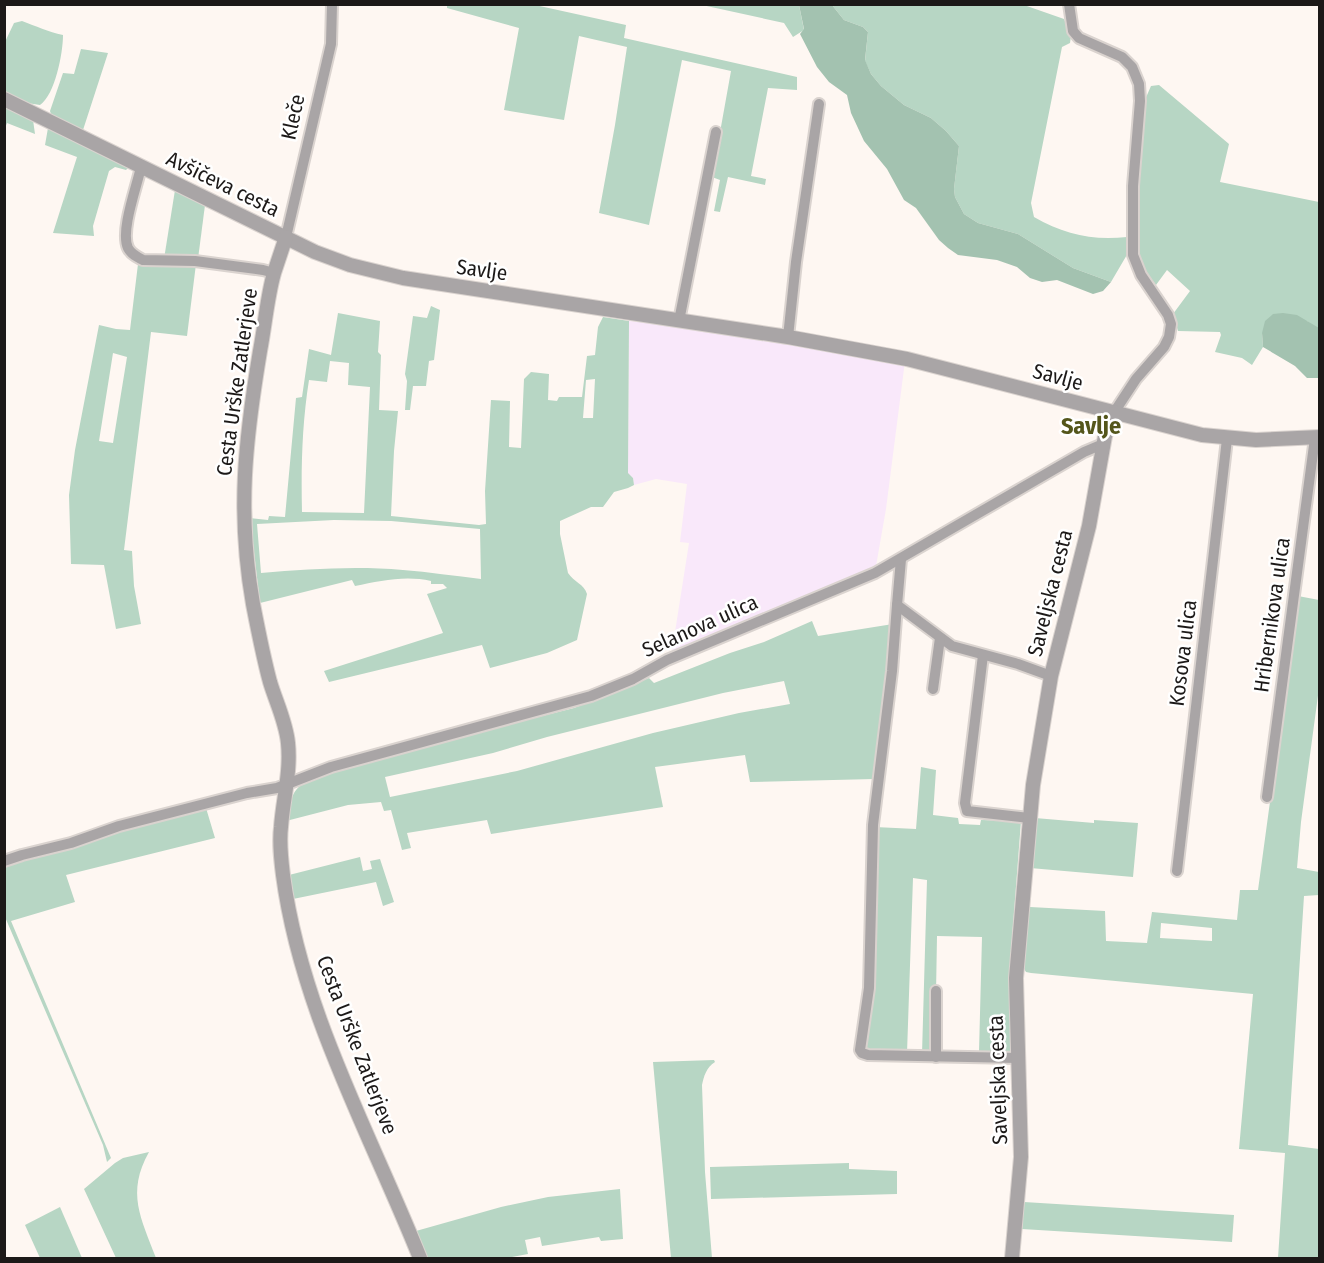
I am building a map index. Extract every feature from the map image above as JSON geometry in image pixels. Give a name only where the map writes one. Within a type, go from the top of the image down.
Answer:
[{"type":"street","name":"Kleče","points":[[286,237],[331,44],[332,4]]},
{"type":"street","name":"Saveljska cesta","points":[[1012,1258],[1021,1157],[1016,978],[1029,818],[1040,731],[1051,676],[1089,526],[1107,427],[1136,380],[1164,347],[1172,324],[1141,275],[1133,255],[1133,186],[1140,100],[1139,84],[1132,67],[1122,57],[1079,38],[1072,31],[1069,4]]},
{"type":"street","name":"Avšičeva cesta","points":[[4,99],[286,237]]},
{"type":"street","points":[[788,337],[796,262],[819,104]]},
{"type":"street","points":[[679,321],[717,132]]},
{"type":"street","name":"Avšičeva cesta","points":[[141,167],[126,232],[128,246],[136,256],[143,260],[195,261],[274,273]]},
{"type":"street","name":"Cesta Urške Zatlerjeve","points":[[286,237],[268,300],[247,436],[243,521],[260,643],[288,742],[288,784],[280,828],[280,849],[287,899],[305,975],[319,1017],[420,1258]]},
{"type":"street","name":"Savlje","points":[[286,237],[336,260],[403,278],[788,337],[907,359],[1188,433],[1227,439],[1274,440],[1317,437]]},
{"type":"street","name":"Hribernikova ulica","points":[[1267,797],[1317,437]]},
{"type":"street","name":"Kosova ulica","points":[[1177,872],[1227,439]]},
{"type":"street","name":"Selanova ulica","points":[[4,861],[71,843],[119,826],[247,793],[277,788],[331,767],[591,696],[667,660],[875,573],[1084,452],[1103,444]]},
{"type":"street","points":[[901,559],[892,671],[873,825],[868,988],[860,1050],[868,1055],[1019,1058]]},
{"type":"street","points":[[897,605],[952,646],[1018,664],[1051,676]]},
{"type":"street","points":[[933,689],[940,638]]},
{"type":"street","points":[[983,656],[965,803],[967,811],[1029,818]]},
{"type":"street","points":[[936,991],[936,1057]]},
{"type":"shaded area","points":[[629,321],[670,324],[905,361],[886,509],[876,566],[672,651],[689,543],[680,542],[687,484],[656,479],[634,485],[633,478],[628,474]]},
{"type":"green space","points":[[447,4],[535,5],[626,25],[624,38],[797,77],[797,90],[768,88],[751,176],[766,179],[765,185],[728,177],[720,212],[714,211],[720,180],[712,177],[731,71],[682,60],[649,225],[599,213],[627,47],[579,36],[564,120],[504,110],[519,28],[447,8]]},
{"type":"green space","points":[[702,5],[799,5],[804,30],[793,37],[784,23]]},
{"type":"green space","points":[[799,5],[832,5],[844,20],[863,27],[868,32],[865,60],[871,74],[881,86],[904,105],[931,118],[959,146],[954,189],[955,197],[964,214],[978,223],[1018,234],[1073,268],[1111,282],[1103,291],[1093,294],[1057,280],[1042,282],[1030,278],[1017,267],[997,260],[958,255],[939,240],[916,208],[904,200],[887,169],[864,141],[851,113],[847,95],[829,82],[817,67],[800,34],[804,29]]},
{"type":"green space","points":[[832,5],[1024,5],[1064,19],[1071,36],[1070,43],[1062,47],[1031,203],[1034,217],[1067,232],[1102,238],[1127,237],[1128,253],[1111,282],[1073,268],[1018,234],[978,223],[964,214],[955,197],[954,189],[959,146],[931,118],[904,105],[881,86],[871,74],[865,61],[868,32],[863,27],[844,20]]},
{"type":"green space","points":[[22,21],[63,35],[62,52],[54,83],[40,105],[27,103],[5,91],[4,44],[14,23]]},
{"type":"green space","points":[[81,49],[108,53],[83,130],[51,114],[50,111],[63,73],[74,74]]},
{"type":"green space","points":[[1159,85],[1229,144],[1220,182],[1319,202],[1319,328],[1307,321],[1262,333],[1263,347],[1252,365],[1242,358],[1215,352],[1220,332],[1178,331],[1173,314],[1190,291],[1167,270],[1156,285],[1140,265],[1134,236],[1144,102],[1151,86]]},
{"type":"green space","points":[[5,105],[33,120],[35,134],[7,123],[5,128]]},
{"type":"green space","points":[[48,128],[128,168],[126,170],[115,167],[109,171],[93,226],[94,236],[53,233],[77,157],[45,145]]},
{"type":"green space","points":[[175,190],[205,205],[198,259],[164,259]]},
{"type":"green space","points":[[138,264],[196,264],[187,336],[151,332],[124,550],[132,551],[134,586],[141,624],[116,629],[104,565],[71,564],[69,495],[75,450],[99,325],[130,330]],"holes":[[[113,353],[127,357],[113,443],[99,441]]]},
{"type":"green space","points":[[431,306],[440,310],[434,360],[429,361],[426,386],[413,386],[410,410],[405,410],[407,381],[405,374],[413,316],[427,318]]},
{"type":"green space","points":[[338,313],[380,321],[379,410],[398,411],[391,516],[479,525],[486,524],[485,491],[491,400],[510,401],[509,447],[521,448],[524,379],[531,372],[549,374],[548,400],[557,401],[559,397],[582,397],[587,356],[595,355],[598,327],[603,317],[629,321],[628,473],[633,478],[634,485],[614,492],[603,507],[591,507],[560,521],[560,534],[568,573],[584,588],[587,594],[577,640],[547,653],[490,668],[482,645],[329,682],[324,671],[443,633],[427,594],[447,588],[443,584],[431,584],[431,581],[421,579],[393,579],[355,586],[352,580],[260,603],[250,518],[268,520],[269,516],[285,517],[296,398],[302,397],[309,349],[331,355]],"holes":[[[330,361],[349,363],[348,385],[370,387],[364,513],[302,512],[302,446],[309,380],[327,382]],[[595,379],[593,418],[583,418],[586,380]],[[334,520],[391,521],[480,529],[481,579],[368,568],[261,573],[257,524]]]},
{"type":"green space","points":[[1273,314],[1297,315],[1319,328],[1319,378],[1307,378],[1295,366],[1263,347],[1262,333],[1265,321]]},
{"type":"green space","points":[[1298,596],[1319,600],[1319,688],[1297,868],[1319,872],[1319,895],[1304,896],[1288,1145],[1319,1149],[1319,1258],[1278,1258],[1285,1153],[1239,1149],[1253,994],[1031,973],[1026,972],[1023,967],[1026,910],[1030,907],[1105,911],[1106,941],[1147,943],[1152,912],[1237,920],[1240,890],[1258,890]],"holes":[[[1161,923],[1212,928],[1212,941],[1160,938]]]},
{"type":"green space","points":[[812,621],[818,636],[893,624],[874,779],[750,782],[745,755],[655,767],[663,807],[491,834],[487,820],[407,833],[411,848],[402,850],[391,810],[384,811],[381,802],[348,805],[286,821],[296,790],[314,778],[401,751],[574,708],[649,678],[654,683],[764,642]],"holes":[[[784,681],[790,704],[653,733],[517,771],[390,797],[385,777],[493,753],[547,737],[723,693]]]},
{"type":"green space","points":[[921,767],[936,770],[933,815],[958,818],[959,824],[980,825],[981,820],[1021,821],[1009,978],[1011,1052],[984,1054],[979,1052],[982,937],[937,936],[935,1052],[922,1054],[927,880],[913,878],[907,1053],[863,1050],[875,827],[916,829]]},
{"type":"green space","points":[[206,808],[215,838],[66,875],[75,902],[11,921],[111,1158],[107,1162],[103,1145],[5,917],[4,866]]},
{"type":"green space","points":[[1035,818],[1094,823],[1094,820],[1138,823],[1133,877],[1030,868]]},
{"type":"green space","points":[[360,857],[363,871],[372,869],[370,861],[380,859],[394,902],[383,906],[376,882],[293,899],[289,875]]},
{"type":"green space","points":[[714,1060],[715,1062],[706,1072],[702,1085],[705,1172],[712,1258],[671,1258],[653,1062]]},
{"type":"green space","points":[[149,1152],[138,1180],[137,1193],[141,1218],[156,1258],[116,1258],[84,1189],[123,1158]]},
{"type":"green space","points":[[849,1163],[849,1169],[897,1171],[897,1194],[711,1199],[710,1167]]},
{"type":"green space","points":[[620,1189],[623,1239],[601,1241],[599,1237],[542,1246],[540,1237],[525,1240],[528,1254],[506,1258],[426,1258],[416,1231],[501,1207],[548,1197]]},
{"type":"green space","points":[[1024,1202],[1234,1215],[1232,1242],[1022,1229]]},
{"type":"green space","points":[[60,1207],[82,1258],[40,1258],[25,1225]]},
{"type":"district","name":"Savlje","points":[[1091,426]]}]
